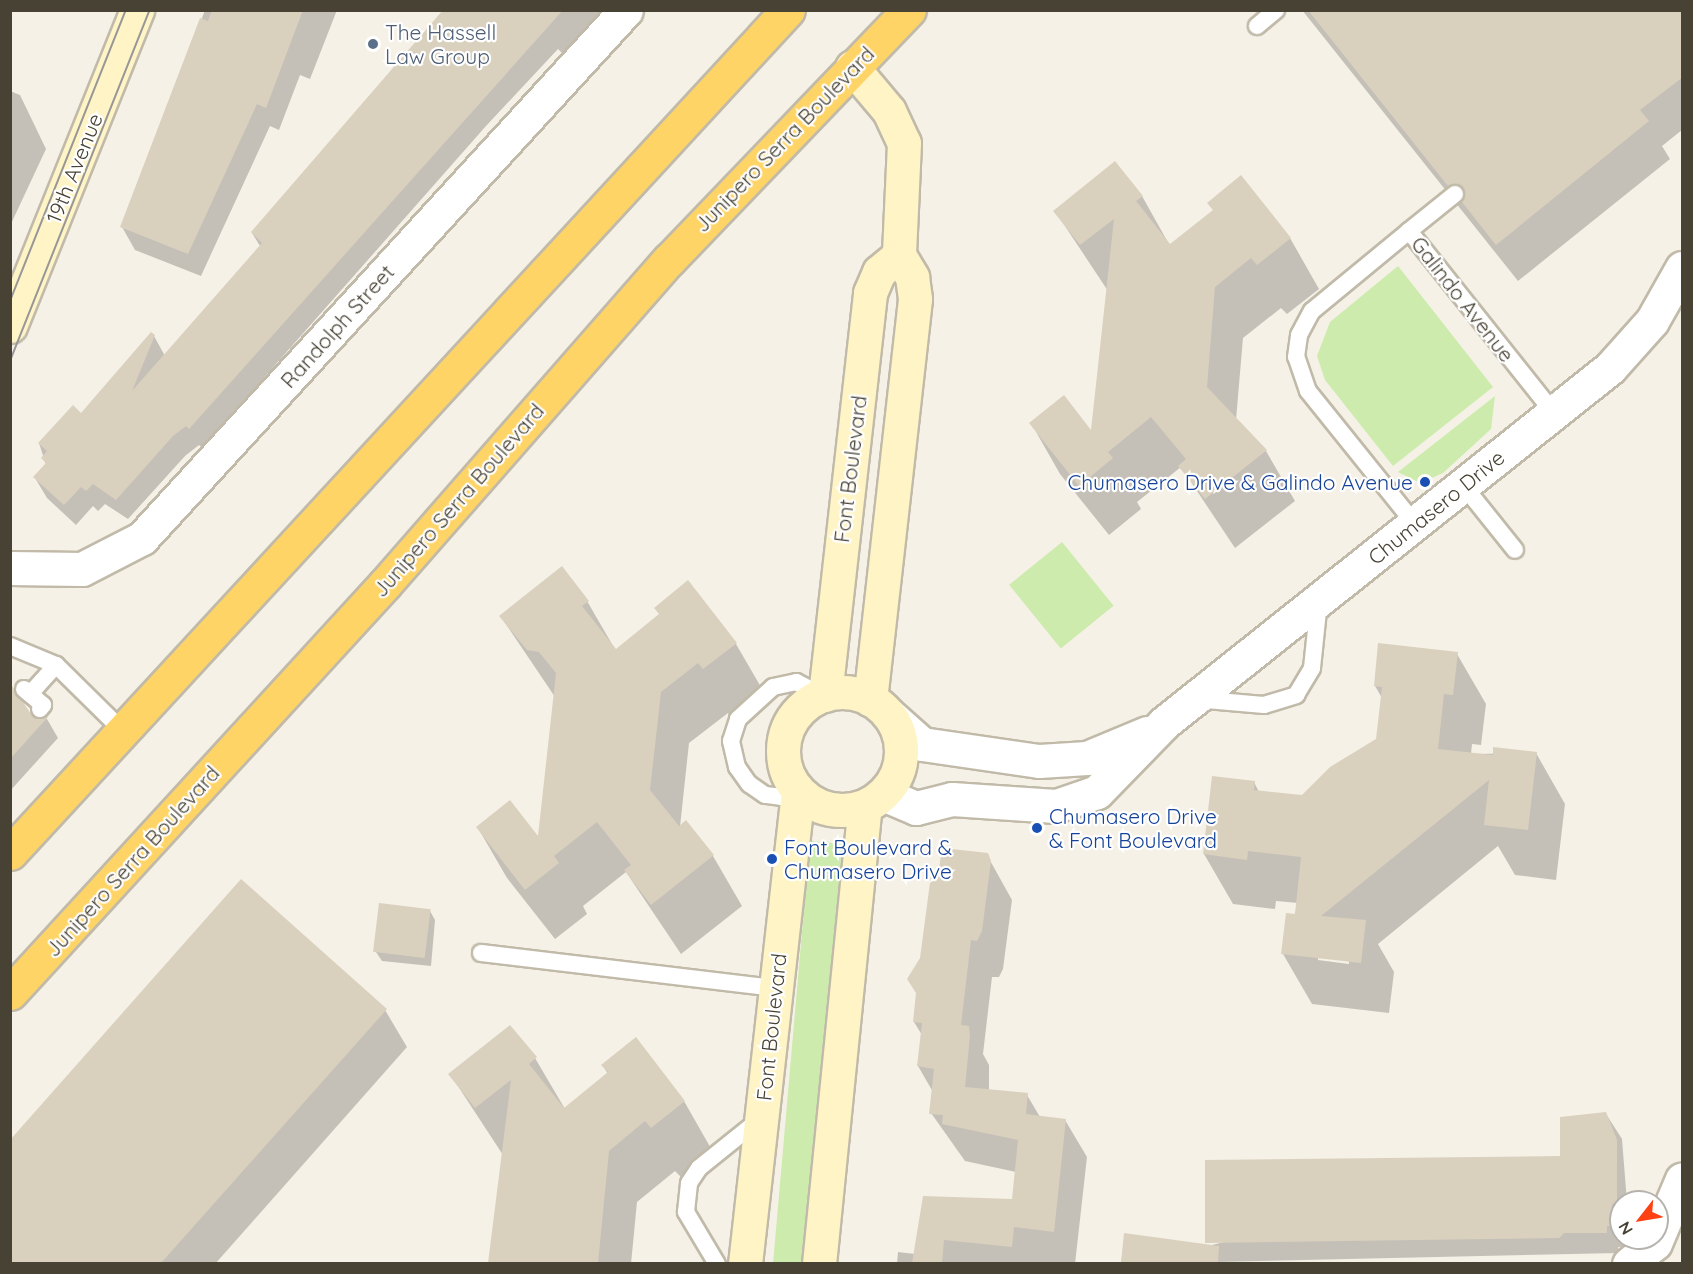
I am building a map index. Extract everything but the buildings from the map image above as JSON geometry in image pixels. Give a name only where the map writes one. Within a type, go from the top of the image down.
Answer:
[{"type":"highway","points":[[11,853],[788,10]]},
{"type":"highway","name":"Junipero Serra Boulevard","points":[[10,993],[385,584],[640,292],[909,10]]},
{"type":"street","name":"19th Avenue","points":[[10,326],[137,10]]},
{"type":"street","name":"Randolph Street","points":[[10,568],[82,569],[142,538],[626,10]]},
{"type":"street","name":"Font Boulevard","points":[[852,68],[889,111],[904,143],[900,255],[912,277],[915,299],[879,707]]},
{"type":"street","name":"Font Boulevard","points":[[823,695],[870,293],[879,272],[900,255]]},
{"type":"street","name":"Chumasero Drive","points":[[874,800],[916,808],[952,799],[1070,804],[1109,782],[1164,723],[1554,413],[1626,353],[1683,268]]},
{"type":"street","points":[[823,695],[879,707],[901,746],[893,780],[874,800],[829,809],[798,790],[783,755],[785,735],[793,717],[823,695]]},
{"type":"street","name":"Chumasero Drive","points":[[879,707],[922,744],[1039,761],[1087,758],[1164,723]]},
{"type":"street","name":"Font Boulevard","points":[[745,1263],[798,790]]},
{"type":"street","points":[[819,1263],[874,800]]},
{"type":"street","points":[[1629,1263],[1655,1243],[1683,1179]]},
{"type":"lane","points":[[1257,26],[1276,10]]},
{"type":"lane","points":[[1409,231],[1455,194]]},
{"type":"lane","name":"Galindo Avenue","points":[[1414,524],[1308,391],[1296,357],[1299,335],[1312,311],[1409,231],[1554,413]]},
{"type":"lane","points":[[1463,485],[1515,550]]},
{"type":"lane","points":[[1195,699],[1264,705],[1296,695],[1312,668],[1319,600]]},
{"type":"lane","points":[[10,646],[56,665],[124,732]]},
{"type":"lane","points":[[40,709],[43,705],[26,693],[56,665]]},
{"type":"lane","points":[[798,790],[773,796],[749,784],[737,767],[731,741],[738,719],[773,687],[796,682],[823,695]]},
{"type":"lane","points":[[481,953],[776,988]]},
{"type":"lane","points":[[717,1263],[686,1212],[689,1183],[699,1168],[761,1119]]},
{"type":"green space","points":[[1398,266],[1493,387],[1393,466],[1325,380],[1317,356],[1330,322]]},
{"type":"green space","points":[[1495,396],[1491,429],[1443,473],[1420,483],[1398,472]]},
{"type":"green space","points":[[1062,542],[1114,606],[1061,649],[1009,585]]},
{"type":"green space","points":[[810,841],[845,844],[808,1264],[773,1264]]},
{"type":"tram line","points":[[10,301],[126,10]]},
{"type":"tram line","points":[[10,361],[150,10]]},
{"type":"place","name":"The Hassell Law Group","points":[[373,44]]},
{"type":"place","name":"Chumasero Drive & Galindo Avenue","points":[[1425,482]]},
{"type":"place","name":"Chumasero Drive & Font Boulevard","points":[[1037,828]]},
{"type":"place","name":"Font Boulevard & Chumasero Drive","points":[[772,859]]}]
